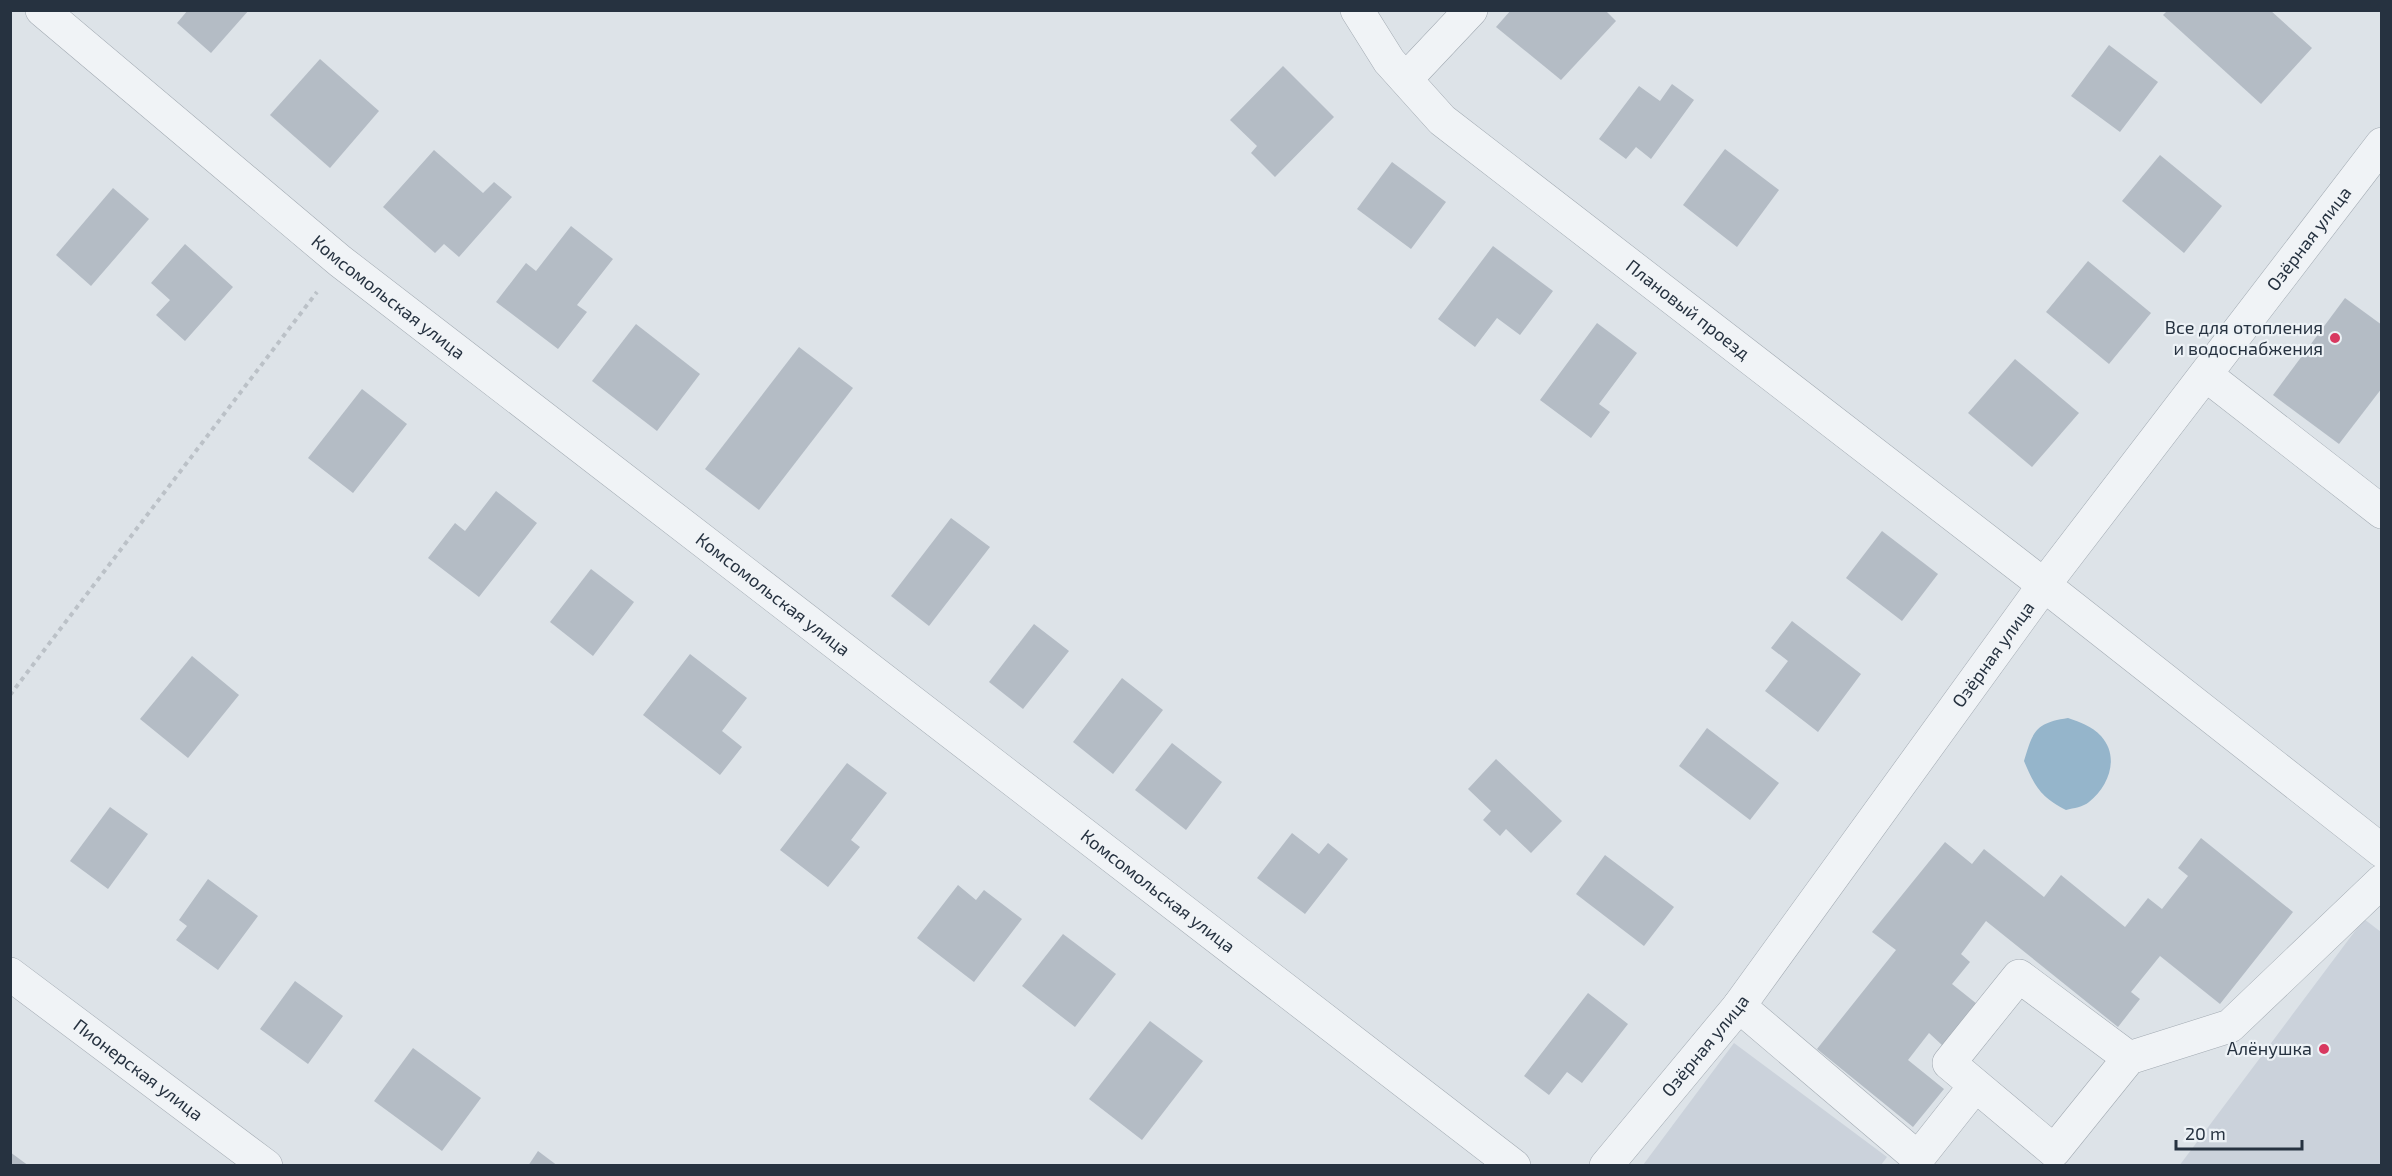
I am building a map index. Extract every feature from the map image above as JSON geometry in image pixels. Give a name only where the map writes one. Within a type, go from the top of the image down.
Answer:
[{"type":"street","name":"Комсомольская улица","points":[[42,10],[340,261],[1514,1166]]},
{"type":"street","name":"Плановый проезд","points":[[1357,10],[1389,61],[1442,120],[2044,585],[2382,851]]},
{"type":"street","points":[[1406,79],[1471,10]]},
{"type":"street","name":"Озёрная улица","points":[[1606,1166],[1738,1006],[2044,585],[2382,144]]},
{"type":"street","points":[[2206,375],[2382,512]]},
{"type":"street","points":[[2129,1058],[2019,976],[1948,1063],[2054,1151],[2129,1058],[2230,1026],[2382,881]]},
{"type":"street","name":"Пионерская улица","points":[[10,974],[266,1166]]},
{"type":"street","points":[[1738,1006],[1918,1158],[1974,1086]]},
{"type":"path","points":[[10,695],[340,261]]},
{"type":"shaded area","name":"Алёнушка","points":[[2364,919],[2381,932],[2381,1165],[2179,1166]]},
{"type":"shaded area","points":[[1734,1043],[1887,1157],[1881,1165],[1643,1165]]},
{"type":"water","points":[[2068,718],[2090,727],[2101,736],[2107,744],[2111,762],[2107,780],[2096,795],[2084,805],[2066,810],[2045,796],[2032,778],[2024,761],[2030,742],[2037,730],[2048,723]]},
{"type":"building","points":[[188,10],[249,10],[211,53],[177,23]]},
{"type":"building","points":[[1511,10],[1605,10],[1616,21],[1561,80],[1496,27]]},
{"type":"building","points":[[2168,10],[2270,10],[2312,48],[2261,104],[2163,15]]},
{"type":"building","points":[[2109,45],[2158,82],[2120,132],[2071,96]]},
{"type":"building","points":[[320,59],[379,111],[330,168],[270,115]]},
{"type":"building","points":[[1283,66],[1334,117],[1275,177],[1251,153],[1257,146],[1230,120]]},
{"type":"building","points":[[1672,84],[1694,100],[1651,159],[1636,147],[1626,159],[1599,139],[1639,86],[1660,101]]},
{"type":"building","points":[[1725,149],[1779,190],[1737,247],[1683,205]]},
{"type":"building","points":[[434,150],[483,193],[494,182],[512,197],[459,257],[444,244],[435,253],[383,207]]},
{"type":"building","points":[[2160,155],[2222,206],[2184,253],[2122,201]]},
{"type":"building","points":[[1392,162],[1446,202],[1411,249],[1357,209]]},
{"type":"building","points":[[113,188],[149,219],[91,286],[56,255]]},
{"type":"building","points":[[571,226],[613,259],[577,305],[587,312],[558,349],[496,302],[526,263],[536,271]]},
{"type":"building","points":[[185,244],[233,287],[185,341],[156,315],[170,300],[151,283]]},
{"type":"building","points":[[1493,246],[1553,291],[1520,335],[1497,318],[1475,347],[1438,319]]},
{"type":"building","points":[[2088,261],[2151,313],[2109,364],[2046,312]]},
{"type":"building","points":[[2345,298],[2382,325],[2382,388],[2339,444],[2273,395]]},
{"type":"building","points":[[1597,323],[1637,353],[1599,404],[1610,412],[1591,438],[1540,400]]},
{"type":"building","points":[[636,324],[700,374],[657,431],[592,381]]},
{"type":"building","points":[[799,347],[853,388],[759,510],[705,469]]},
{"type":"building","points":[[2015,359],[2079,413],[2032,467],[1968,413]]},
{"type":"building","points":[[362,389],[407,424],[353,493],[308,458]]},
{"type":"building","points":[[496,491],[537,523],[479,597],[428,558],[455,523],[465,531]]},
{"type":"building","points":[[951,518],[990,547],[929,626],[891,596]]},
{"type":"building","points":[[1882,531],[1938,574],[1902,621],[1846,578]]},
{"type":"building","points":[[591,569],[634,602],[593,656],[550,622]]},
{"type":"building","points":[[1792,621],[1861,674],[1818,732],[1765,691],[1788,661],[1771,648]]},
{"type":"building","points":[[1034,624],[1069,651],[1023,709],[989,682]]},
{"type":"building","points":[[690,654],[747,698],[722,731],[742,747],[720,775],[643,715]]},
{"type":"building","points":[[192,656],[239,695],[188,758],[140,719]]},
{"type":"building","points":[[1122,678],[1163,710],[1113,774],[1073,742]]},
{"type":"building","points":[[1707,728],[1779,783],[1750,820],[1679,766]]},
{"type":"building","points":[[1172,743],[1222,782],[1186,830],[1135,790]]},
{"type":"building","points":[[1496,759],[1562,821],[1531,853],[1506,829],[1500,836],[1483,820],[1491,811],[1468,789]]},
{"type":"building","points":[[847,763],[887,793],[851,840],[860,847],[828,887],[780,850]]},
{"type":"building","points":[[110,807],[148,834],[108,889],[70,861]]},
{"type":"building","points":[[1292,833],[1319,854],[1328,843],[1348,859],[1305,914],[1257,878]]},
{"type":"building","points":[[2201,838],[2293,912],[2220,1004],[2160,956],[2131,992],[2140,999],[2118,1027],[1986,921],[1961,954],[1970,962],[1952,984],[1977,1004],[1943,1046],[1929,1033],[1908,1060],[1944,1089],[1913,1127],[1817,1049],[1896,950],[1872,932],[1945,842],[1972,864],[1984,849],[2044,897],[2061,875],[2125,927],[2148,898],[2162,909],[2188,876],[2178,868]]},
{"type":"building","points":[[1605,855],[1674,907],[1644,946],[1576,894]]},
{"type":"building","points":[[208,879],[258,916],[218,970],[176,940],[187,926],[179,920]]},
{"type":"building","points":[[958,885],[976,900],[984,890],[1022,919],[974,982],[917,938]]},
{"type":"building","points":[[1063,934],[1116,974],[1075,1027],[1022,986]]},
{"type":"building","points":[[295,981],[343,1016],[308,1064],[260,1029]]},
{"type":"building","points":[[1588,993],[1628,1024],[1582,1083],[1567,1072],[1549,1095],[1524,1076]]},
{"type":"building","points":[[1150,1021],[1203,1061],[1142,1140],[1089,1099]]},
{"type":"building","points":[[413,1048],[481,1098],[442,1151],[374,1101]]},
{"type":"building","points":[[538,1151],[558,1166],[528,1166]]},
{"type":"building","points":[[10,1152],[29,1166],[10,1166]]},
{"type":"place","name":"Все для отопления и водоснабжения","points":[[2335,338]]},
{"type":"place","name":"Алёнушка","points":[[2324,1049]]}]
